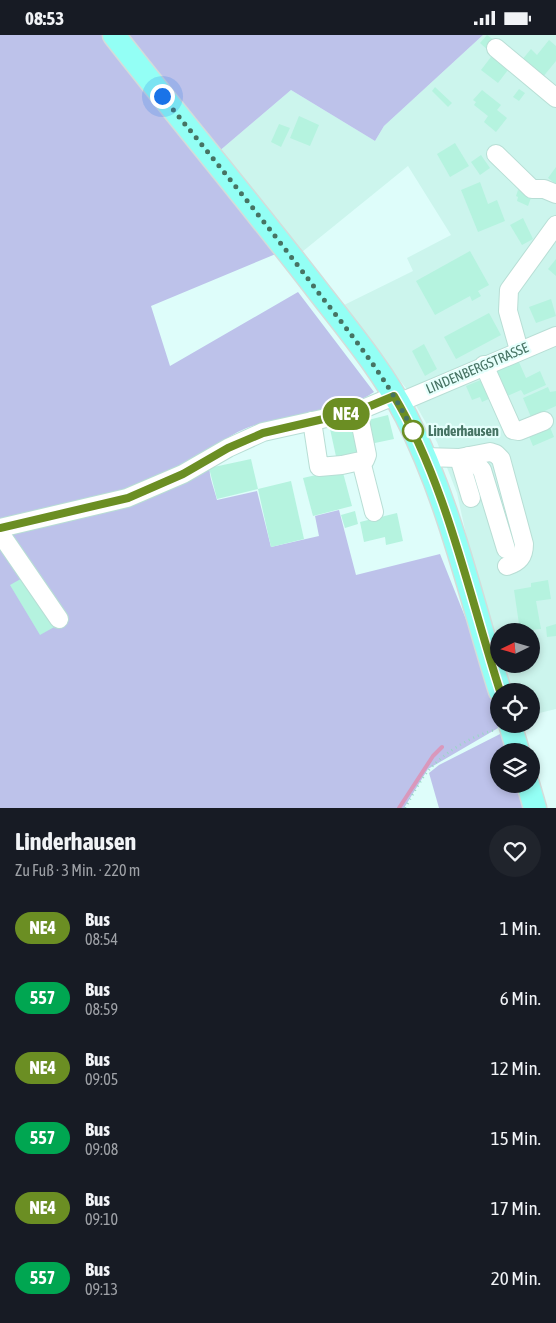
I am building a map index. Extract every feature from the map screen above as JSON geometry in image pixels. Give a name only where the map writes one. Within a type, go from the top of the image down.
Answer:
[{"type":"main road","points":[[114,35],[268,226],[354,338],[396,399],[424,457],[442,504],[498,683]]},
{"type":"main road","points":[[531,793],[535,808]]},
{"type":"street","points":[[496,49],[556,98]]},
{"type":"street","points":[[496,154],[532,189],[544,189],[556,194]]},
{"type":"street","points":[[519,350],[508,311],[509,290],[556,225]]},
{"type":"street","name":"LINDENBERGSTRASSE","points":[[0,528],[128,498],[183,474],[246,439],[279,427],[358,411],[396,399],[556,336]]},
{"type":"street","points":[[484,365],[513,430],[518,431],[544,421]]},
{"type":"street","points":[[312,421],[318,467],[361,461],[367,455],[358,411]]},
{"type":"street","points":[[424,457],[464,457],[482,470],[506,557]]},
{"type":"street","points":[[464,457],[471,498]]},
{"type":"street","points":[[361,461],[374,511]]},
{"type":"street","points":[[0,533],[59,619]]},
{"type":"path","points":[[404,808],[427,772],[438,761],[459,747],[490,731]]},
{"type":"shaded area","points":[[0,35],[122,35],[283,251],[151,306],[170,366],[298,292],[374,392],[356,402],[337,408],[257,425],[238,432],[221,443],[213,457],[210,470],[217,500],[257,491],[271,547],[319,536],[315,516],[339,510],[356,575],[440,554],[491,683],[490,733],[428,769],[404,808],[0,808]]},
{"type":"shaded area","points":[[126,35],[483,35],[384,126],[375,141],[291,90],[217,153]]},
{"type":"shaded area","points":[[483,35],[556,35],[556,709],[540,713],[540,683],[498,683],[496,673],[540,673],[540,623],[490,623],[490,645],[457,493],[437,442],[406,388],[340,307],[413,271],[407,258],[451,235],[408,166],[297,256],[217,153],[291,90],[375,141],[384,126]]},
{"type":"shaded area","points":[[502,733],[507,733],[510,743],[490,743],[490,793],[525,793],[529,808],[439,808],[429,773],[439,765]]},
{"type":"building","points":[[487,35],[498,43],[490,52],[480,43]]},
{"type":"building","points":[[549,40],[556,46],[556,61],[542,78],[521,61],[531,49],[537,55]]},
{"type":"building","points":[[494,53],[511,66],[498,83],[481,70]]},
{"type":"building","points":[[435,87],[452,103],[448,107],[432,91]]},
{"type":"building","points":[[519,89],[525,93],[519,101],[513,97]]},
{"type":"building","points":[[482,90],[501,105],[497,110],[507,118],[496,132],[484,122],[488,116],[474,105],[476,102],[473,100]]},
{"type":"building","points":[[299,116],[319,125],[310,146],[290,138]]},
{"type":"building","points":[[279,124],[290,128],[281,147],[271,142]]},
{"type":"building","points":[[455,143],[469,166],[450,177],[437,154]]},
{"type":"building","points":[[481,155],[490,168],[480,175],[471,162]]},
{"type":"building","points":[[556,167],[556,184],[548,178]]},
{"type":"building","points":[[480,182],[488,204],[497,200],[505,221],[478,232],[461,190]]},
{"type":"building","points":[[518,190],[532,195],[528,206],[517,201]]},
{"type":"building","points":[[523,218],[533,239],[522,245],[510,225]]},
{"type":"building","points":[[470,251],[489,285],[478,291],[481,296],[472,301],[470,296],[435,315],[416,281]]},
{"type":"building","points":[[556,259],[556,276],[548,269]]},
{"type":"building","points":[[551,299],[556,316],[536,323],[529,307]]},
{"type":"building","points":[[489,313],[501,335],[456,359],[444,337]]},
{"type":"building","points":[[424,344],[437,369],[425,376],[412,351]]},
{"type":"building","points":[[518,360],[526,378],[540,371],[546,385],[524,395],[521,390],[505,397],[495,370]]},
{"type":"building","points":[[483,379],[491,398],[482,402],[480,397],[472,400],[466,386]]},
{"type":"building","points":[[548,387],[550,392],[556,391],[556,406],[531,417],[523,398]]},
{"type":"building","points":[[388,415],[394,439],[370,444],[364,421]]},
{"type":"building","points":[[355,424],[362,456],[337,461],[330,429]]},
{"type":"building","points":[[549,425],[554,437],[533,446],[528,434]]},
{"type":"building","points":[[251,459],[258,489],[217,499],[209,468]]},
{"type":"building","points":[[342,469],[352,506],[313,516],[303,478]]},
{"type":"building","points":[[291,481],[304,539],[271,547],[258,489]]},
{"type":"building","points":[[355,511],[358,524],[345,528],[341,515]]},
{"type":"building","points":[[397,513],[403,541],[386,545],[385,537],[364,542],[360,522]]},
{"type":"building","points":[[26,576],[56,626],[40,635],[10,585]]},
{"type":"building","points":[[548,580],[551,599],[536,601],[540,623],[519,623],[514,590],[531,587],[531,583]]},
{"type":"building","points":[[556,624],[556,636],[547,637],[546,627]]},
{"type":"waterway","points":[[399,808],[433,756],[442,747]]},
{"type":"bus line","name":"NE4","points":[[0,528],[128,498],[183,474],[246,439],[279,427],[358,411],[394,396],[413,431],[442,504],[497,683]]},
{"type":"place","name":"Linderhausen","points":[[413,431]]},
{"type":"route","points":[[162,96],[268,226],[354,338],[385,381],[413,431]]}]
